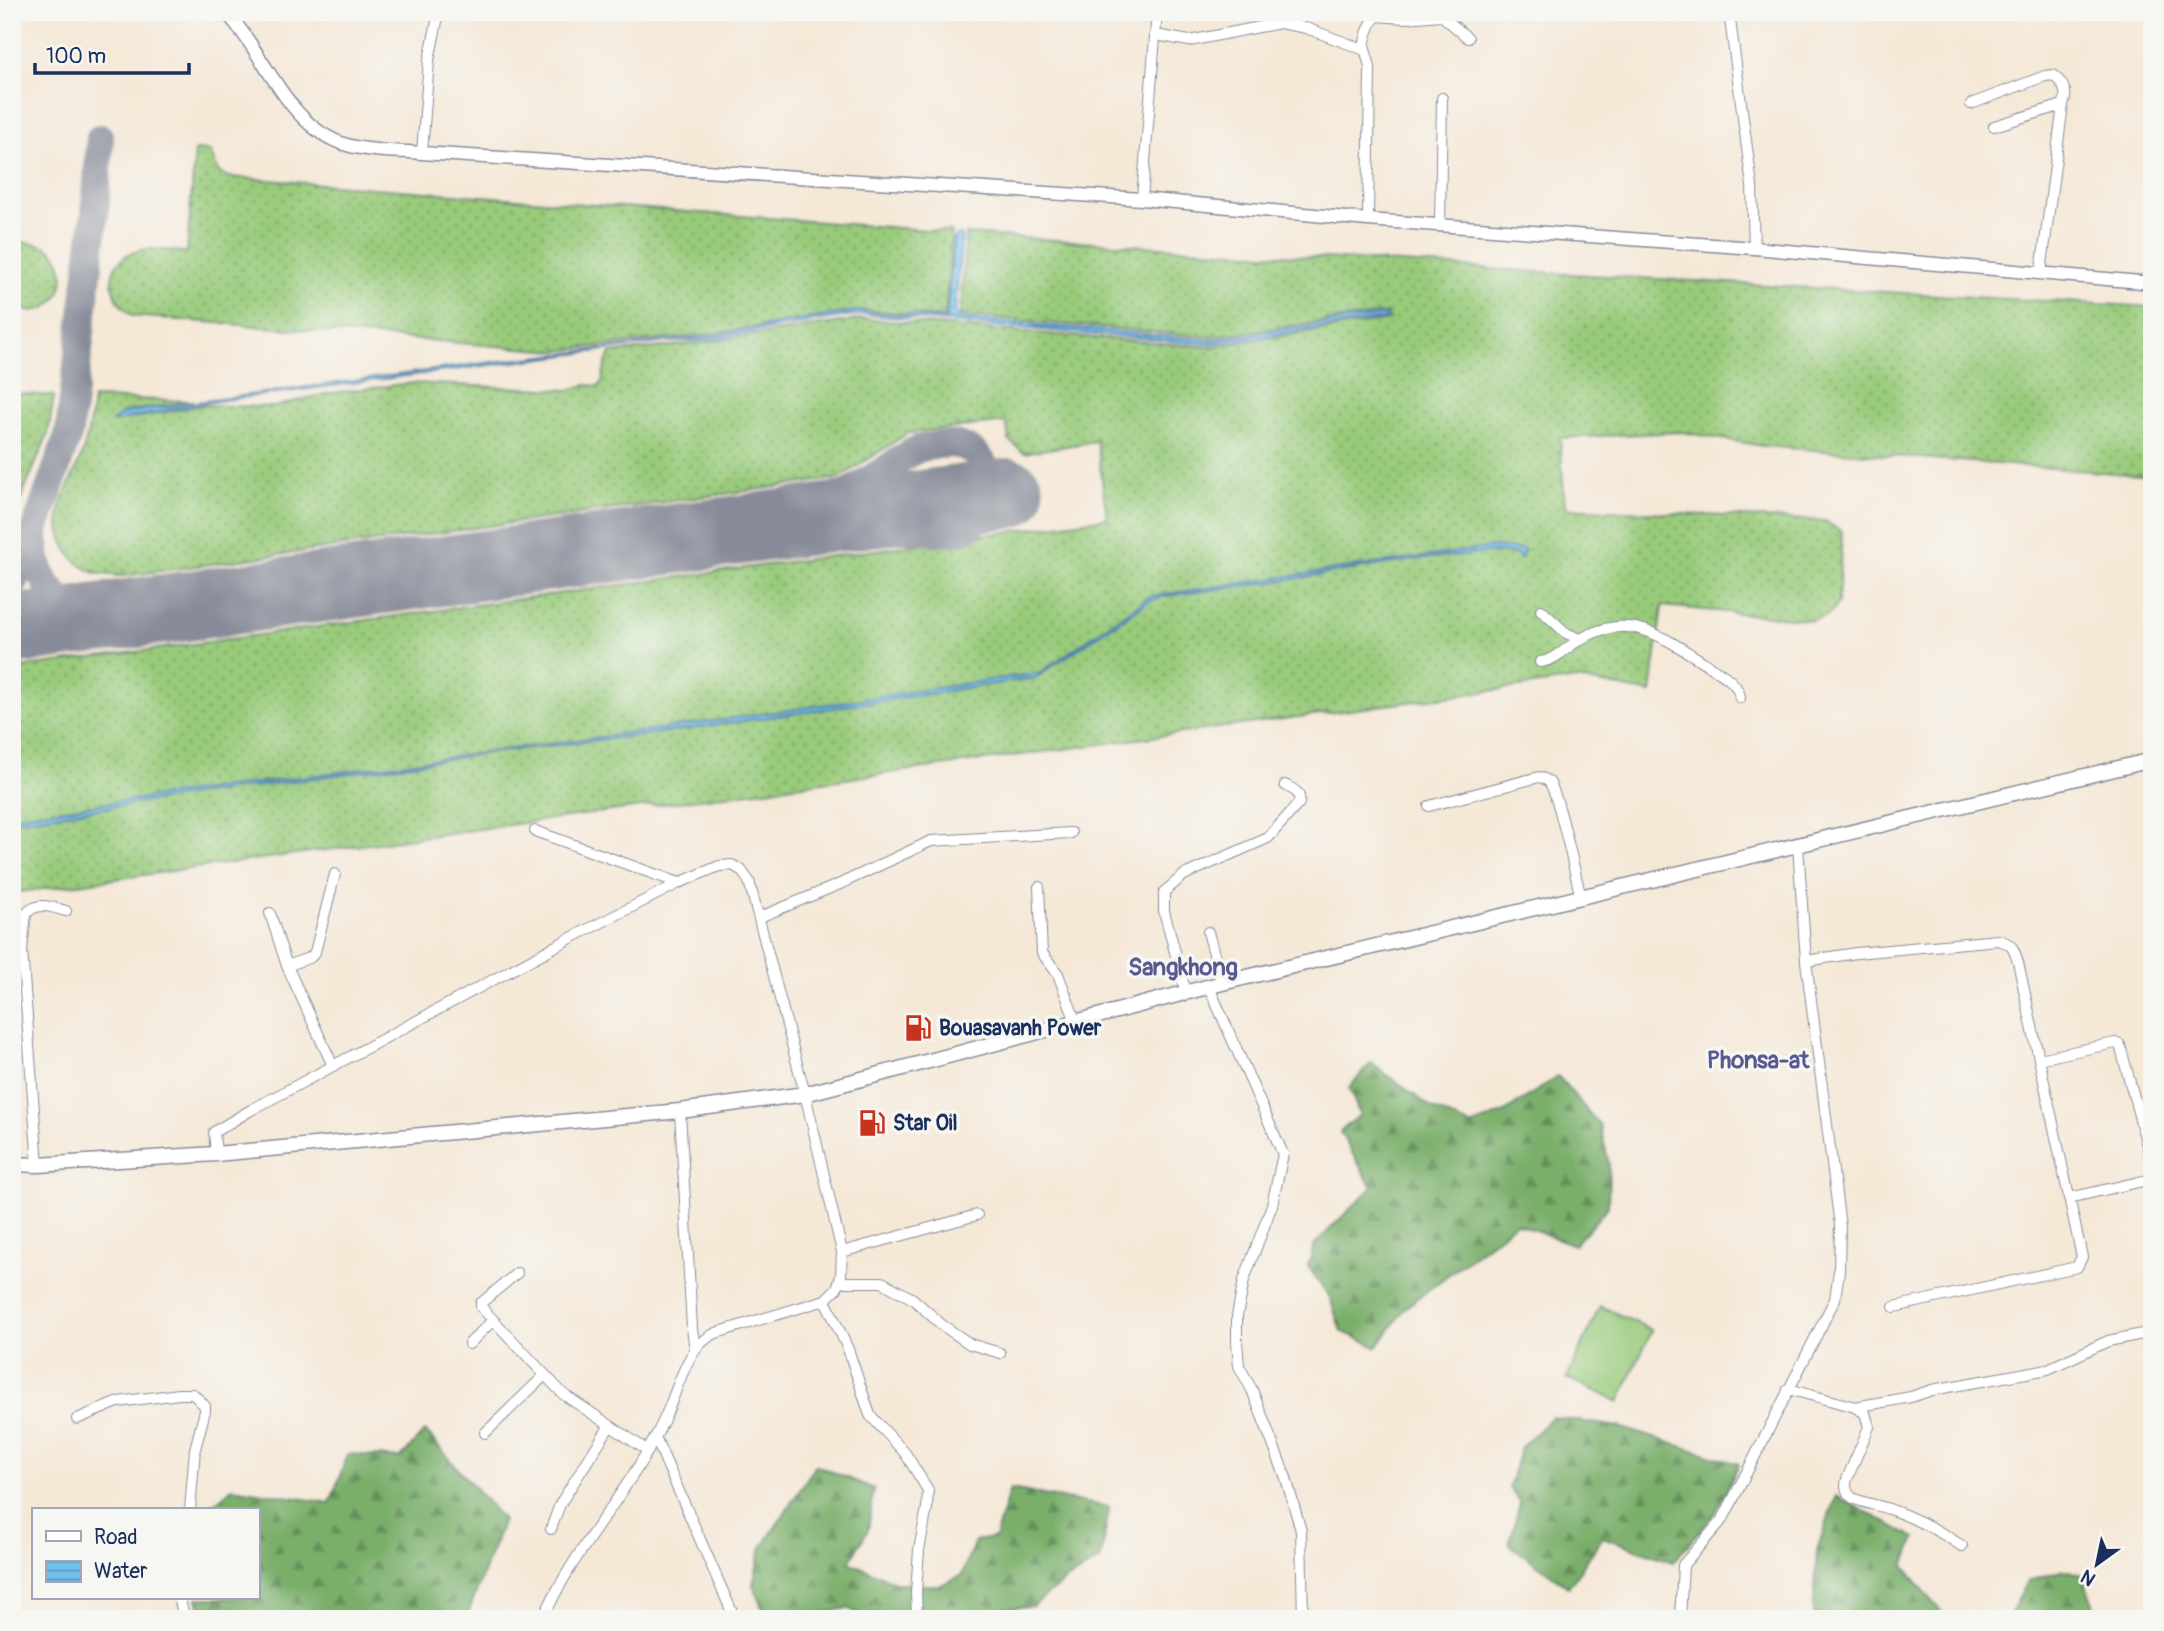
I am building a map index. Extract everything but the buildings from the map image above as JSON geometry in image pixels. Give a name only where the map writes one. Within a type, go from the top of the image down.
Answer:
[{"type":"main road","points":[[12,1164],[37,1165],[216,1154],[680,1111],[805,1094],[1216,985],[2152,760]]},
{"type":"street","points":[[226,12],[292,105],[317,129],[351,146],[422,153],[1142,199],[1368,220],[1754,248],[2152,283]]},
{"type":"street","points":[[422,153],[429,60],[439,12]]},
{"type":"street","points":[[1142,199],[1157,12]]},
{"type":"street","points":[[1729,12],[1752,186],[1754,248]]},
{"type":"street","points":[[1365,50],[1370,24],[1377,16],[1405,18],[1442,14],[1468,38]]},
{"type":"street","points":[[1156,35],[1189,41],[1280,23],[1306,28],[1365,50],[1370,68],[1368,220]]},
{"type":"street","points":[[1971,104],[2053,75],[2059,80],[2066,94],[2041,272]]},
{"type":"street","points":[[1440,225],[1442,98]]},
{"type":"street","points":[[1994,126],[2063,105]]},
{"type":"street","points":[[1541,610],[1566,633],[1580,639]]},
{"type":"street","points":[[1540,662],[1550,662],[1580,639],[1600,629],[1621,625],[1640,627],[1674,643],[1730,681],[1740,691],[1740,698]]},
{"type":"street","points":[[1429,806],[1539,777],[1546,779],[1557,803],[1581,898]]},
{"type":"street","points":[[1186,993],[1164,911],[1164,892],[1184,875],[1268,838],[1299,803],[1297,792],[1285,785]]},
{"type":"street","points":[[535,831],[679,883]]},
{"type":"street","points":[[760,917],[931,841],[1071,833]]},
{"type":"street","points":[[1680,1619],[1683,1565],[1723,1518],[1835,1299],[1840,1226],[1806,961],[1798,846]]},
{"type":"street","points":[[216,1154],[214,1132],[571,938],[679,883],[719,866],[732,865],[741,870],[749,881],[805,1094],[842,1252],[840,1282],[825,1300],[705,1337],[690,1357],[656,1439],[559,1584],[543,1619]]},
{"type":"street","points":[[287,966],[311,957],[314,953],[335,874]]},
{"type":"street","points":[[1039,887],[1042,953],[1058,974],[1076,1022]]},
{"type":"street","points":[[37,1165],[22,950],[26,914],[29,909],[41,905],[66,911]]},
{"type":"street","points":[[270,914],[287,966],[333,1066]]},
{"type":"street","points":[[1208,932],[1216,985],[1283,1154],[1272,1205],[1244,1280],[1237,1316],[1237,1342],[1240,1366],[1286,1478],[1301,1531],[1303,1619]]},
{"type":"street","points":[[1806,961],[1856,953],[2004,942],[2014,949],[2018,962],[2082,1257],[2077,1267],[1894,1307]]},
{"type":"street","points":[[2039,1059],[2115,1043],[2120,1045],[2152,1164]]},
{"type":"street","points":[[680,1111],[695,1350]]},
{"type":"street","points":[[2069,1198],[2152,1180]]},
{"type":"street","points":[[842,1252],[977,1215]]},
{"type":"street","points":[[517,1273],[481,1303],[481,1307],[563,1394],[648,1451]]},
{"type":"street","points":[[840,1282],[882,1282],[913,1299],[942,1325],[970,1344],[1000,1353]]},
{"type":"street","points":[[825,1300],[848,1349],[870,1415],[905,1453],[928,1490],[919,1550],[917,1619]]},
{"type":"street","points":[[469,1344],[493,1320]]},
{"type":"street","points":[[1856,1407],[2048,1369],[2108,1340],[2152,1332]]},
{"type":"street","points":[[485,1433],[545,1375]]},
{"type":"street","points":[[1788,1390],[1856,1407],[1865,1413],[1869,1427],[1845,1484],[1853,1498],[1934,1527],[1962,1546]]},
{"type":"street","points":[[76,1419],[118,1402],[193,1394],[205,1406],[205,1411],[195,1449],[190,1508]]},
{"type":"street","points":[[551,1529],[560,1504],[609,1427]]},
{"type":"street","points":[[656,1439],[736,1619]]},
{"type":"street","points":[[180,1600],[185,1619]]},
{"type":"green space","points":[[195,150],[210,151],[219,173],[229,177],[952,232],[945,317],[863,310],[705,335],[555,351],[132,316],[115,296],[112,285],[116,265],[134,252],[148,249],[187,252]]},
{"type":"green space","points":[[966,234],[1552,273],[2152,307],[2152,476],[1763,446],[1682,432],[1560,438],[1565,508],[1825,521],[1842,532],[1838,603],[1829,615],[1812,620],[1662,606],[1651,693],[1577,679],[12,893],[12,821],[504,751],[668,732],[1034,678],[1151,600],[1166,596],[1455,554],[1517,554],[1520,559],[1524,550],[1493,547],[1151,596],[1039,673],[667,728],[12,816],[12,669],[1107,518],[1097,441],[1024,453],[1009,440],[1006,422],[908,433],[839,478],[123,576],[107,575],[91,571],[74,559],[63,542],[59,522],[62,502],[85,445],[93,398],[194,401],[124,412],[111,422],[204,405],[274,407],[324,394],[411,383],[569,390],[585,385],[600,386],[611,353],[862,319],[1208,347],[1390,320],[1387,313],[1208,337],[960,315]]},
{"type":"green space","points":[[12,241],[46,247],[59,260],[62,286],[53,301],[42,309],[12,309]]},
{"type":"green space","points":[[12,393],[54,396],[48,434],[12,520]]},
{"type":"green space","points":[[1371,1063],[1433,1109],[1471,1126],[1505,1112],[1558,1076],[1600,1126],[1609,1164],[1608,1207],[1574,1245],[1516,1223],[1406,1307],[1377,1347],[1341,1331],[1330,1298],[1308,1266],[1315,1244],[1372,1187],[1340,1132],[1360,1115],[1349,1088]]},
{"type":"green space","points":[[1600,1306],[1652,1330],[1619,1402],[1567,1378]]},
{"type":"green space","points":[[1552,1417],[1619,1427],[1739,1464],[1716,1512],[1673,1562],[1603,1537],[1568,1587],[1509,1544],[1520,1503],[1509,1487],[1521,1447]]},
{"type":"green space","points":[[425,1431],[503,1520],[466,1619],[202,1619],[197,1600],[259,1600],[259,1508],[209,1508],[232,1488],[330,1503],[348,1454],[401,1458]]},
{"type":"green space","points":[[816,1465],[874,1489],[868,1530],[849,1562],[897,1583],[939,1586],[962,1575],[975,1541],[995,1538],[1010,1489],[1109,1507],[1101,1559],[1063,1582],[1033,1606],[994,1609],[976,1619],[869,1619],[848,1608],[807,1616],[766,1617],[753,1585],[761,1549]]},
{"type":"green space","points":[[1836,1496],[1915,1538],[1904,1566],[1947,1619],[1813,1619],[1817,1550]]},
{"type":"green space","points":[[2065,1570],[2082,1575],[2099,1619],[2008,1619],[2028,1581]]},
{"type":"water","points":[[962,236],[955,310],[959,318],[1208,340],[1385,315],[1387,319],[1208,344],[852,315],[707,340],[666,342],[203,403],[111,422],[124,413],[196,402],[492,362],[706,337],[854,311],[946,319],[954,238]]},
{"type":"water","points":[[1493,547],[1525,550],[1520,559],[1517,554],[1493,552],[1413,560],[1151,600],[1035,678],[668,732],[504,751],[12,821],[12,816],[667,728],[1039,673],[1151,596]]},
{"type":"taxiway","points":[[12,587],[22,567],[69,432],[95,214],[100,138]]},
{"type":"taxiway","points":[[777,525],[794,524],[812,515],[921,448],[958,445],[972,451],[988,474],[988,502],[972,525],[958,532],[919,530],[842,516]]},
{"type":"taxiway","points":[[35,535],[39,565],[50,588],[69,605],[96,618]]},
{"type":"runway","points":[[12,630],[1009,493]]},
{"type":"place","name":"Bouasavanh Power","points":[[918,1028]]},
{"type":"place","name":"Star Oil","points":[[872,1123]]},
{"type":"district","name":"Sangkhong","points":[[1183,967]]},
{"type":"district","name":"Phonsa-at","points":[[1758,1060]]}]
